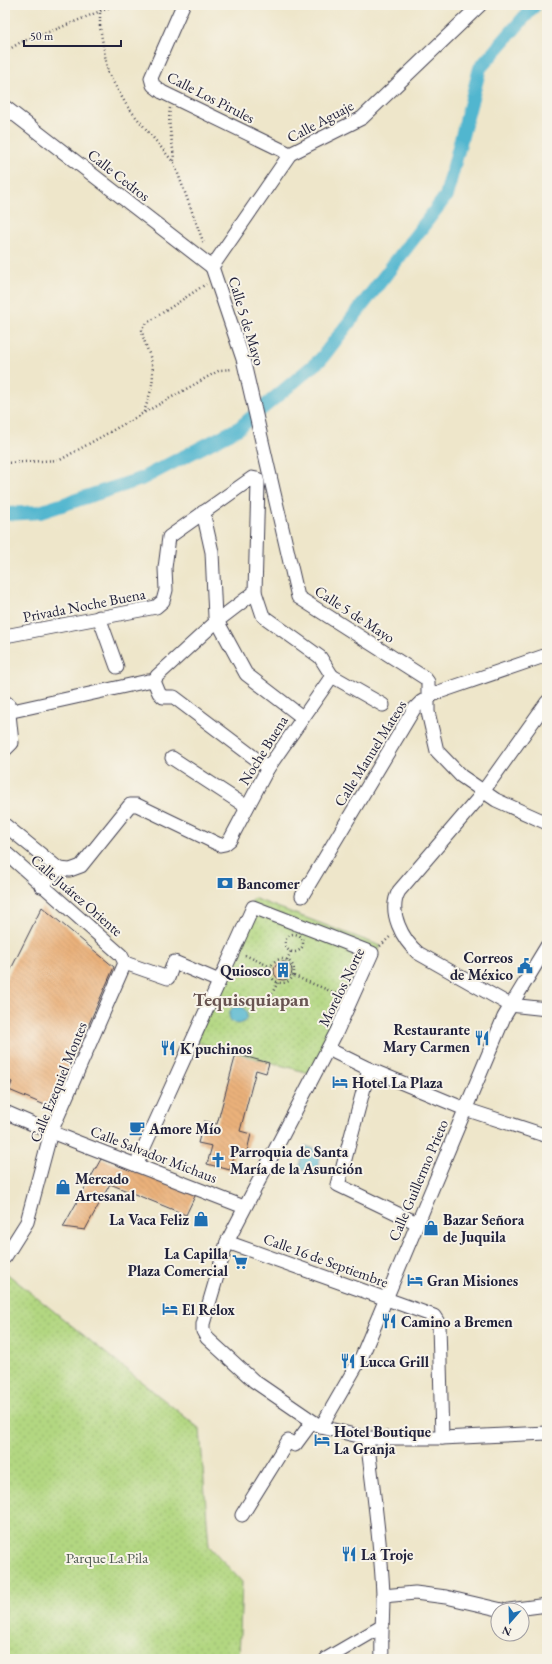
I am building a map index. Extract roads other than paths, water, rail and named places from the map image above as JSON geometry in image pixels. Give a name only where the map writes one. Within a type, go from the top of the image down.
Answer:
[{"type":"street","name":"Calle Los Pirules","points":[[183,5],[151,78],[153,85],[162,92],[290,154]]},
{"type":"street","name":"Calle Aguaje","points":[[214,272],[290,154],[362,118],[480,5]]},
{"type":"street","name":"Calle Cedros","points":[[5,107],[214,272]]},
{"type":"street","name":"Calle 5 de Mayo","points":[[214,272],[244,365],[298,597],[424,678],[428,682],[428,712],[437,751],[461,776],[496,800],[547,824]]},
{"type":"street","name":"Privada Noche Buena","points":[[5,636],[156,607],[163,601],[166,590],[165,568],[169,537],[247,479],[252,478],[257,479],[258,483],[255,592]]},
{"type":"street","points":[[203,512],[212,552],[215,617],[246,674],[302,718]]},
{"type":"street","points":[[154,681],[157,676],[217,621],[255,592],[263,616],[320,657],[332,676],[383,705]]},
{"type":"street","points":[[99,617],[117,667]]},
{"type":"street","name":"Calle Manuel Mateos","points":[[302,896],[414,709],[421,702],[436,693],[547,655]]},
{"type":"street","name":"Noche Buena","points":[[59,869],[70,870],[82,866],[130,806],[137,805],[220,845],[225,844],[230,840],[268,768],[332,676]]},
{"type":"street","points":[[5,750],[12,743],[7,706],[154,681]]},
{"type":"street","points":[[154,681],[159,693],[163,697],[174,697],[268,768]]},
{"type":"street","points":[[547,702],[483,791],[399,891],[395,898],[399,928],[410,946],[418,953],[510,1005],[547,1009]]},
{"type":"street","points":[[172,758],[247,807]]},
{"type":"street","points":[[5,825],[59,869],[41,886]]},
{"type":"street","name":"Calle Juárez Oriente","points":[[5,852],[41,886],[121,955],[125,963]]},
{"type":"street","name":"Morelos Norte","points":[[220,981],[253,907],[372,953],[328,1049],[227,1242],[203,1324],[203,1331],[207,1338],[254,1381],[316,1424]]},
{"type":"street","name":"Calle Guillermo Prieto","points":[[242,1515],[288,1440],[295,1445],[316,1424],[362,1356],[510,1005],[547,946]]},
{"type":"street","points":[[125,963],[168,978],[174,962],[220,981],[136,1165]]},
{"type":"street","name":"Calle Ezequiel Montes","points":[[5,1257],[27,1222],[51,1132],[125,963]]},
{"type":"street","points":[[328,1049],[369,1069],[465,1109],[547,1136]]},
{"type":"street","points":[[369,1069],[338,1185],[417,1223]]},
{"type":"street","name":"Calle Salvador Michaus","points":[[5,1112],[51,1132],[244,1207]]},
{"type":"street","name":"Calle 16 de Septiembre","points":[[227,1242],[434,1316],[438,1320],[442,1438]]},
{"type":"street","points":[[316,1424],[367,1438],[442,1438],[547,1433]]},
{"type":"street","points":[[367,1438],[381,1562],[383,1596],[381,1627],[382,1659]]},
{"type":"street","points":[[383,1596],[415,1593],[446,1597],[490,1607]]},
{"type":"street","points":[[530,1607],[547,1605]]},
{"type":"street","points":[[326,1659],[381,1627]]},
{"type":"water","points":[[238,1006],[244,1009],[247,1015],[244,1021],[238,1024],[232,1021],[229,1015],[232,1009]]},
{"type":"water","points":[[305,1146],[322,1151],[316,1173],[299,1168]]},
{"type":"waterway","points":[[5,514],[40,512],[141,479],[239,428],[321,359],[446,196],[480,68],[535,5]]},
{"type":"place","name":"Bancomer","points":[[225,883]]},
{"type":"place","name":"Correos de México","points":[[525,966]]},
{"type":"place","name":"Quiosco","points":[[283,970]]},
{"type":"place","name":"Restaurante Mary Carmen","points":[[482,1038]]},
{"type":"place","name":"K'puchinos","points":[[168,1048]]},
{"type":"place","name":"Hotel La Plaza","points":[[340,1082]]},
{"type":"place","name":"Amore Mío","points":[[137,1128]]},
{"type":"place","name":"Parroquia de Santa María de la Asunción","points":[[218,1160]]},
{"type":"place","name":"Mercado Artesanal","points":[[63,1187]]},
{"type":"place","name":"La Vaca Feliz","points":[[201,1219]]},
{"type":"place","name":"Bazar Señora de Juquila","points":[[431,1228]]},
{"type":"place","name":"La Capilla Plaza Comercial","points":[[240,1262]]},
{"type":"place","name":"Gran Misiones","points":[[415,1280]]},
{"type":"place","name":"El Relox","points":[[170,1309]]},
{"type":"place","name":"Camino a Bremen","points":[[389,1321]]},
{"type":"place","name":"Lucca Grill","points":[[348,1361]]},
{"type":"place","name":"Hotel Boutique La Granja","points":[[322,1440]]},
{"type":"place","name":"La Troje","points":[[349,1554]]},
{"type":"district","name":"Tequisquiapan","points":[[251,999]]},
{"type":"park label","name":"Parque La Pila","points":[[107,1557]]}]
